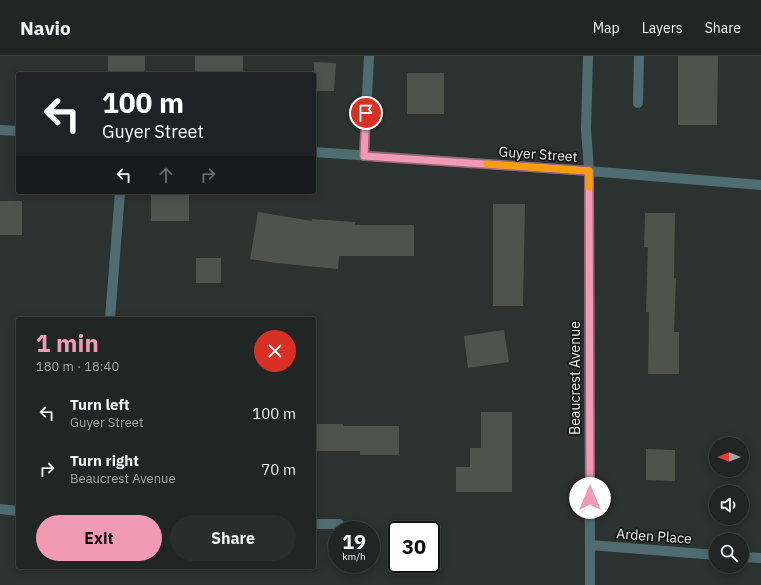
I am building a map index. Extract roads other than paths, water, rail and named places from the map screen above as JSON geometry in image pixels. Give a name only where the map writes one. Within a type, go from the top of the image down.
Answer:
[{"type":"street","points":[[364,156],[369,56]]},
{"type":"street","name":"Beaucrest Avenue","points":[[588,56],[586,129],[589,171],[590,585]]},
{"type":"street","points":[[638,104],[639,56]]},
{"type":"street","points":[[0,130],[16,131]]},
{"type":"street","name":"Guyer Street","points":[[316,152],[589,171],[761,185]]},
{"type":"street","points":[[110,317],[120,194]]},
{"type":"street","points":[[0,509],[16,511]]},
{"type":"street","points":[[316,524],[328,524]]},
{"type":"street","name":"Arden Place","points":[[590,545],[709,554]]},
{"type":"street","points":[[749,557],[761,558]]}]
